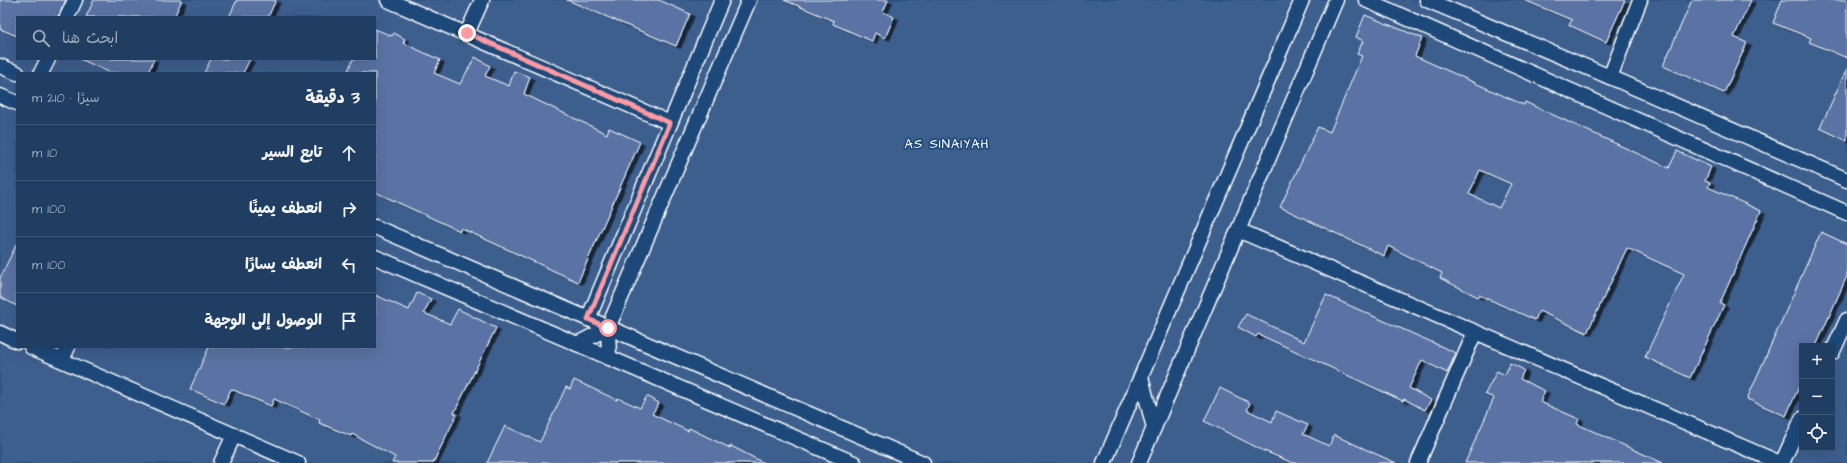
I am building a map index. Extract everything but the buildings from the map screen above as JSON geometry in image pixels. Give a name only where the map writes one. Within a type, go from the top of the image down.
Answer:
[{"type":"street","points":[[67,16],[75,0]]},
{"type":"street","points":[[388,0],[467,33],[670,123]]},
{"type":"street","points":[[467,33],[482,0]]},
{"type":"street","points":[[588,319],[722,0]]},
{"type":"street","points":[[609,358],[608,328],[749,0]]},
{"type":"street","points":[[1104,463],[1302,0]]},
{"type":"street","points":[[1139,463],[1336,0]]},
{"type":"street","points":[[1366,0],[1847,213]]},
{"type":"street","points":[[1427,0],[1610,76],[1847,180]]},
{"type":"street","points":[[1610,76],[1640,0]]},
{"type":"street","points":[[42,72],[48,60]]},
{"type":"street","points":[[0,66],[16,73]]},
{"type":"street","points":[[0,96],[16,103]]},
{"type":"street","points":[[376,227],[923,463]]},
{"type":"street","points":[[1238,230],[1781,463],[1799,425]]},
{"type":"street","points":[[376,257],[854,463]]},
{"type":"street","points":[[1835,346],[1847,320]]},
{"type":"street","points":[[577,344],[608,328]]},
{"type":"street","points":[[1418,463],[1475,332]]},
{"type":"street","points":[[0,334],[16,341]]},
{"type":"street","points":[[33,348],[298,463]]},
{"type":"street","points":[[62,360],[68,348]]},
{"type":"street","points":[[1141,377],[1154,428]]},
{"type":"street","points":[[221,463],[234,435]]},
{"type":"shaded area","points":[[0,0],[1847,0],[1847,463],[0,463]]},
{"type":"district","name":"AS SINAIYAH","points":[[947,143]]},
{"type":"route","points":[[467,33],[670,123],[588,319],[608,328]]}]
